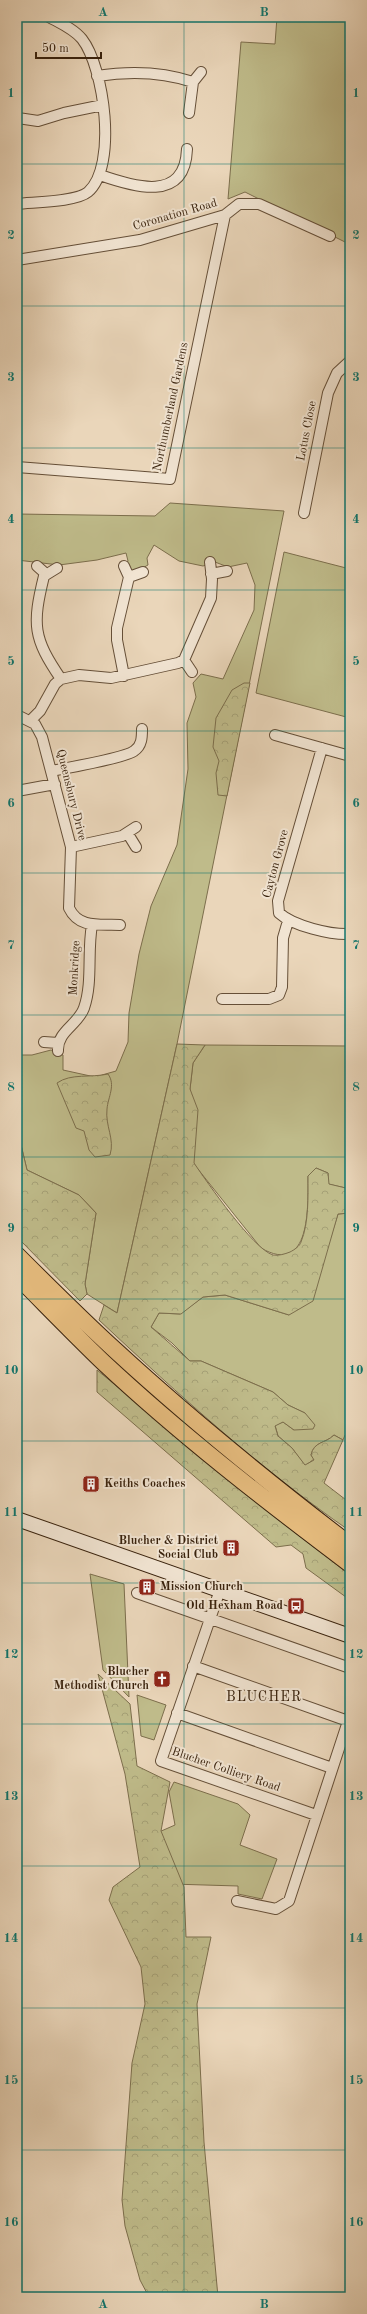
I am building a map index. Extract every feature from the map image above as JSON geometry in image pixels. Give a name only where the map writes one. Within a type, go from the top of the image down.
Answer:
[{"type":"highway","points":[[17,1255],[114,1349],[196,1422],[256,1472],[350,1545]]},
{"type":"highway","points":[[17,1276],[104,1362],[187,1434],[294,1522],[350,1564]]},
{"type":"main road","points":[[17,1519],[350,1636]]},
{"type":"street","points":[[17,204],[76,198],[88,192],[100,175],[104,158],[105,125],[103,105],[97,76],[82,38],[67,26],[49,17]]},
{"type":"street","points":[[189,113],[193,82],[201,72]]},
{"type":"street","points":[[97,76],[134,73],[170,76],[193,82]]},
{"type":"street","points":[[17,117],[38,121],[64,113],[103,105]]},
{"type":"street","points":[[100,175],[146,188],[165,186],[183,172],[187,161],[188,149]]},
{"type":"street","name":"Coronation Road","points":[[17,260],[140,240],[225,215],[239,204],[259,204],[330,236]]},
{"type":"street","name":"Northumberland Gardens","points":[[17,467],[170,479],[225,215]]},
{"type":"street","name":"Lotus Close","points":[[304,513],[328,393],[337,373],[350,361]]},
{"type":"street","points":[[17,715],[30,720],[40,711],[55,684],[61,679],[79,675],[98,678],[124,676],[178,663],[184,660],[209,603],[212,589],[210,562]]},
{"type":"street","points":[[37,566],[46,574]]},
{"type":"street","points":[[124,566],[129,577],[117,628],[117,640],[124,676]]},
{"type":"street","points":[[57,568],[46,574],[42,582],[36,618],[36,628],[39,641],[46,656],[61,679]]},
{"type":"street","points":[[211,574],[227,571]]},
{"type":"street","points":[[129,577],[144,572]]},
{"type":"street","points":[[184,660],[192,672]]},
{"type":"street","name":"Queensbury Drive","points":[[30,720],[42,737],[71,847],[70,908],[73,916],[92,926],[120,925]]},
{"type":"street","points":[[51,771],[128,754],[139,746],[142,739],[142,729]]},
{"type":"street","points":[[275,735],[350,756]]},
{"type":"street","name":"Cayton Grove","points":[[288,921],[279,913],[278,901],[322,748]]},
{"type":"street","points":[[17,790],[55,784]]},
{"type":"street","points":[[71,847],[128,834],[136,827]]},
{"type":"street","points":[[128,834],[136,847]]},
{"type":"street","points":[[222,999],[269,999],[279,995],[282,987],[283,938],[288,921],[340,935],[350,934]]},
{"type":"street","name":"Monkridge","points":[[44,1042],[58,1047],[62,1035],[84,1010],[88,996],[92,926]]},
{"type":"street","name":"Blucher Colliery Road","points":[[220,1590],[161,1760],[316,1815]]},
{"type":"street","points":[[137,1593],[209,1620],[350,1668]]},
{"type":"street","points":[[193,1666],[349,1718],[289,1901],[276,1909],[237,1901]]},
{"type":"street","points":[[177,1713],[332,1768]]},
{"type":"green space","points":[[277,17],[350,17],[349,244],[245,192],[228,199],[241,42],[275,44]]},
{"type":"green space","points":[[170,503],[284,511],[177,1044],[117,1313],[87,1294],[85,1284],[96,1213],[79,1195],[27,1170],[17,1128],[17,1055],[32,1055],[51,1050],[63,1055],[63,1070],[95,1077],[116,1071],[128,1042],[129,1013],[139,954],[151,906],[177,845],[188,769],[187,723],[196,697],[193,683],[201,674],[223,679],[254,610],[255,585],[247,563],[228,567],[215,562],[203,566],[179,561],[154,545],[147,558],[148,565],[130,575],[125,566],[128,561],[126,553],[97,560],[59,565],[17,560],[17,514],[155,516]]},
{"type":"green space","points":[[284,552],[350,569],[350,718],[256,693]]},
{"type":"green space","points":[[244,683],[250,683],[227,796],[218,795],[216,773],[219,761],[213,747],[216,718],[232,690]]},
{"type":"green space","points":[[177,1044],[205,1045],[193,1063],[190,1089],[198,1110],[194,1163],[231,1214],[254,1241],[264,1250],[273,1255],[282,1255],[290,1252],[299,1245],[304,1235],[307,1218],[308,1176],[316,1168],[328,1173],[329,1184],[350,1189],[350,1213],[338,1214],[313,1301],[289,1315],[225,1295],[203,1297],[181,1314],[159,1313],[151,1327],[190,1361],[201,1361],[273,1392],[288,1405],[305,1413],[315,1425],[313,1429],[294,1430],[283,1422],[275,1426],[278,1436],[292,1448],[305,1465],[314,1460],[311,1455],[312,1450],[317,1445],[334,1435],[343,1440],[324,1483],[350,1503],[350,1531],[252,1457],[159,1376],[99,1320],[104,1305],[117,1313]]},
{"type":"green space","points":[[205,1045],[350,1046],[350,1189],[328,1184],[328,1173],[316,1168],[308,1176],[308,1204],[303,1234],[298,1246],[289,1253],[277,1254],[261,1248],[193,1163],[195,1139],[190,1089],[193,1063]]},
{"type":"green space","points":[[108,1074],[111,1082],[111,1091],[107,1121],[111,1138],[111,1149],[110,1155],[95,1157],[89,1150],[84,1131],[76,1128],[57,1083],[68,1078]]},
{"type":"green space","points":[[17,1128],[27,1170],[79,1195],[96,1213],[85,1284],[87,1294],[80,1301],[17,1237]]},
{"type":"green space","points":[[350,1213],[350,1439],[345,1435],[343,1440],[334,1435],[317,1445],[312,1450],[311,1455],[314,1459],[305,1466],[292,1448],[278,1436],[275,1425],[283,1422],[294,1430],[305,1413],[288,1405],[273,1392],[201,1361],[190,1361],[172,1343],[151,1327],[159,1313],[180,1314],[203,1297],[225,1295],[289,1315],[328,1246],[338,1214]]},
{"type":"green space","points":[[97,1370],[297,1534],[350,1575],[350,1600],[306,1568],[303,1554],[291,1545],[276,1547],[97,1392]]},
{"type":"green space","points":[[90,1574],[124,1584],[129,1697],[103,1670]]},
{"type":"green space","points":[[98,1674],[130,1704],[137,1766],[170,1782],[161,1831],[184,1887],[186,1937],[211,1937],[197,2004],[204,2142],[218,2297],[149,2297],[140,2280],[125,2226],[122,2200],[132,2063],[145,2004],[141,1967],[109,1900],[113,1887],[140,1867],[125,1774]]},
{"type":"green space","points":[[137,1695],[166,1705],[154,1740],[141,1736]]},
{"type":"green space","points":[[174,1782],[238,1804],[250,1815],[240,1845],[277,1859],[262,1899],[238,1894],[238,1886],[171,1884],[159,1832],[175,1825],[169,1792]]},
{"type":"place","name":"Keiths Coaches","points":[[91,1484]]},
{"type":"place","name":"Blucher & District Social Club","points":[[231,1548]]},
{"type":"place","name":"Mission Church","points":[[147,1587]]},
{"type":"place","name":"Old Hexham Road","points":[[296,1606]]},
{"type":"place","name":"Blucher Methodist Church","points":[[162,1679]]},
{"type":"district","name":"BLUCHER","points":[[264,1697]]}]
